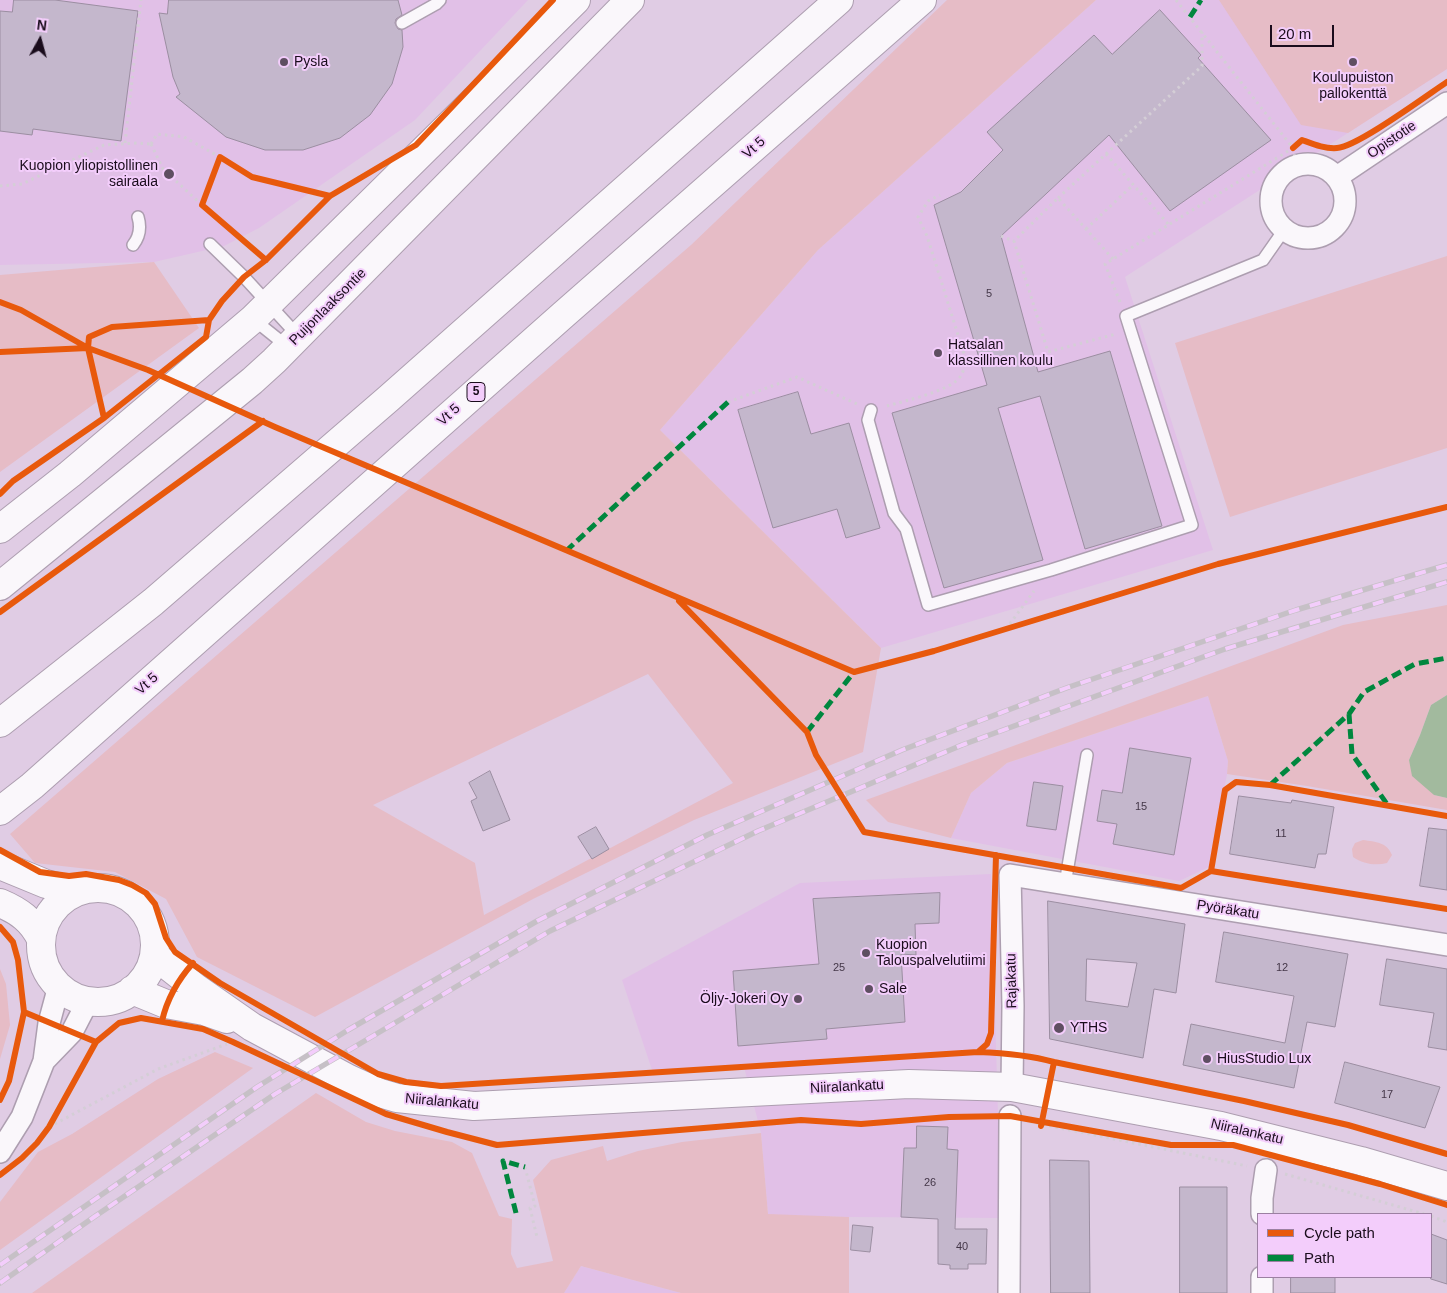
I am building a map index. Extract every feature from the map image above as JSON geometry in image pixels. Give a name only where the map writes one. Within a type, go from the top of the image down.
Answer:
[{"type":"main road","points":[[0,529],[70,474],[261,311],[576,0]]},
{"type":"main road","name":"Puijonlaaksontie","points":[[0,586],[252,381],[293,342],[630,0]]},
{"type":"main road","points":[[0,723],[161,596],[388,399],[839,0]]},
{"type":"main road","name":"Vt 5","points":[[0,811],[32,786],[548,328],[922,0]]},
{"type":"main road","points":[[0,865],[46,884],[77,892]]},
{"type":"main road","points":[[94,888],[116,891],[132,900],[145,914],[152,928],[154,955],[150,968],[143,980],[132,990],[110,1001],[88,1001],[76,998],[59,986],[45,968],[41,950],[44,927],[57,905],[77,892],[94,888]]},
{"type":"main road","points":[[0,903],[23,915],[32,923],[41,939]]},
{"type":"main road","name":"Niiralankatu","points":[[154,955],[196,988],[243,1034]]},
{"type":"main road","name":"Niiralankatu","points":[[132,990],[166,1004],[204,1011],[243,1034],[349,1080],[380,1093],[414,1100],[474,1106],[909,1084],[1012,1086],[1221,1126],[1353,1158],[1447,1186]]},
{"type":"street","name":"Opistotie","points":[[1337,177],[1447,103]]},
{"type":"street","points":[[1296,153],[1307,163],[1318,164],[1329,169],[1337,177],[1343,187],[1344,212],[1330,231],[1319,237],[1295,236],[1284,230],[1276,222],[1271,211],[1271,194],[1277,178],[1286,170],[1296,153]]},
{"type":"street","name":"Pyöräkatu","points":[[1010,875],[1447,945]]},
{"type":"street","name":"Rajakatu","points":[[1010,875],[1013,1006],[1012,1086]]},
{"type":"street","points":[[0,1152],[22,1117],[44,1062],[49,1023],[59,986]]},
{"type":"street","points":[[44,1062],[72,1032],[88,1001]]},
{"type":"street","points":[[1009,1293],[1010,1116]]},
{"type":"street","points":[[1262,1213],[1266,1170]]},
{"type":"street","points":[[1262,1278],[1262,1293]]},
{"type":"lane","points":[[402,23],[440,0]]},
{"type":"lane","points":[[133,244],[140,230],[138,217]]},
{"type":"lane","points":[[871,410],[868,420],[894,513],[906,529],[928,605],[1051,570],[1192,525],[1126,316],[1263,260],[1284,230]]},
{"type":"lane","points":[[210,244],[261,311],[293,342]]},
{"type":"lane","points":[[261,311],[293,342]]},
{"type":"lane","points":[[1065,884],[1087,755]]},
{"type":"path","points":[[125,143],[141,0]]},
{"type":"path","points":[[1126,316],[1105,264],[1169,225],[1296,153],[1176,0]]},
{"type":"path","points":[[1014,241],[1202,66],[1202,32]]},
{"type":"path","points":[[151,144],[157,134],[184,137],[228,162]]},
{"type":"path","points":[[0,186],[22,184],[104,145],[125,143],[151,144]]},
{"type":"path","points":[[151,144],[163,169],[209,211]]},
{"type":"path","points":[[1106,154],[1169,225]]},
{"type":"path","points":[[217,165],[220,157]]},
{"type":"path","points":[[1086,229],[1133,185]]},
{"type":"path","points":[[728,402],[797,376],[871,410],[949,387],[960,377],[965,365],[962,348],[927,236],[918,217],[928,201],[940,194]]},
{"type":"path","points":[[202,205],[205,197]]},
{"type":"path","points":[[1058,198],[1113,259]]},
{"type":"path","points":[[1001,236],[1014,241]]},
{"type":"path","points":[[1014,241],[1048,352],[1130,330]]},
{"type":"path","points":[[1006,629],[1051,570]]},
{"type":"path","points":[[997,632],[1016,626]]},
{"type":"path","points":[[225,1039],[243,1034]]},
{"type":"path","points":[[47,1129],[158,1069],[243,1034]]},
{"type":"path","points":[[1010,1116],[1266,1170],[1420,1213]]},
{"type":"path","points":[[47,1129],[54,1118]]},
{"type":"path","points":[[1042,1123],[1180,1145]]},
{"type":"path","points":[[525,1167],[535,1206],[530,1208],[537,1237]]},
{"type":"path","points":[[1432,1216],[1447,1222]]},
{"type":"shaded area","name":"Kuopion yliopistollinen sairaala","points":[[0,0],[528,0],[415,120],[259,228],[224,246],[154,262],[0,265]]},
{"type":"shaded area","points":[[947,0],[1096,0],[818,250],[660,430],[881,648],[863,752],[694,820],[533,899],[315,1017],[197,957],[166,899],[115,872],[35,863],[10,834],[691,245]],"holes":[[[648,674],[733,783],[484,915],[475,863],[373,805]]]},
{"type":"shaded area","name":"Hatsalan klassillinen koulu","points":[[1096,0],[1447,0],[1447,69],[1125,277],[1213,550],[881,648],[660,430],[818,250]]},
{"type":"shaded area","name":"Koulupuiston pallokenttä","points":[[1219,0],[1447,0],[1447,69],[1348,133],[1301,125]]},
{"type":"shaded area","points":[[1447,256],[1447,448],[1230,517],[1175,343]]},
{"type":"shaded area","points":[[154,262],[199,328],[0,472],[0,275]]},
{"type":"shaded area","points":[[1447,605],[1447,695],[1431,705],[1409,760],[1434,795],[1447,798],[1447,810],[1227,774],[1228,761],[1208,696],[1007,763],[971,793],[951,838],[888,822],[866,800],[1343,625]]},
{"type":"shaded area","points":[[1447,695],[1447,798],[1434,795],[1412,776],[1409,760],[1431,705]]},
{"type":"shaded area","points":[[1208,696],[1228,761],[1209,867],[1179,881],[951,838],[971,793],[1007,763]]},
{"type":"shaded area","points":[[1363,840],[1380,843],[1387,847],[1392,855],[1387,863],[1370,864],[1353,857],[1352,849],[1355,843]]},
{"type":"shaded area","points":[[991,874],[1001,1218],[768,1215],[761,1133],[744,1067],[653,1073],[622,980],[800,883]]},
{"type":"shaded area","points":[[0,969],[6,984],[10,1025],[0,1059]]},
{"type":"shaded area","points":[[215,1052],[253,1068],[0,1250],[0,1202],[38,1152],[72,1134],[158,1079]]},
{"type":"shaded area","points":[[316,1093],[366,1122],[395,1131],[452,1142],[472,1153],[499,1216],[512,1219],[511,1254],[517,1268],[553,1261],[533,1180],[551,1160],[603,1146],[607,1161],[638,1151],[682,1142],[761,1133],[768,1214],[849,1217],[849,1293],[681,1293],[581,1266],[564,1293],[32,1293]]},
{"type":"shaded area","points":[[581,1266],[681,1293],[564,1293]]},
{"type":"building","points":[[14,0],[55,0],[138,11],[121,141],[33,129],[32,135],[0,131],[0,11],[12,12]]},
{"type":"building","name":"Pysla","points":[[169,0],[398,0],[402,15],[396,19],[395,23],[398,29],[402,30],[403,47],[392,84],[370,115],[340,138],[303,150],[265,150],[226,137],[176,97],[180,94],[173,77],[159,13],[167,14]]},
{"type":"building","points":[[1160,10],[1201,55],[1198,58],[1271,140],[1170,211],[1109,135],[1001,236],[1038,372],[1110,351],[1162,526],[1085,549],[1040,396],[998,408],[1043,560],[944,588],[892,413],[987,385],[934,205],[961,192],[1003,150],[987,132],[1094,35],[1112,54]]},
{"type":"building","points":[[798,392],[811,434],[849,423],[880,528],[846,538],[837,509],[773,528],[738,410]]},
{"type":"building","points":[[1130,748],[1191,758],[1174,855],[1113,844],[1117,824],[1097,821],[1102,790],[1122,793]]},
{"type":"building","points":[[490,771],[510,820],[483,831],[471,801],[477,798],[469,783]]},
{"type":"building","points":[[1034,782],[1063,786],[1056,830],[1027,826]]},
{"type":"building","points":[[1239,796],[1291,803],[1292,800],[1334,807],[1326,854],[1318,854],[1315,868],[1230,854]]},
{"type":"building","points":[[596,827],[609,849],[592,859],[578,837]]},
{"type":"building","points":[[1429,828],[1447,830],[1447,890],[1420,886]]},
{"type":"building","points":[[940,893],[939,923],[915,924],[916,955],[901,954],[905,1022],[826,1029],[827,1039],[738,1046],[733,971],[819,964],[813,899]]},
{"type":"building","points":[[1048,901],[1185,924],[1176,993],[1154,989],[1143,1058],[1050,1039]],"holes":[[[1087,959],[1137,963],[1128,1007],[1086,1001]]]},
{"type":"building","points":[[1224,932],[1348,954],[1335,1027],[1307,1022],[1294,1088],[1183,1065],[1191,1024],[1285,1043],[1294,996],[1216,982]]},
{"type":"building","points":[[1387,959],[1447,969],[1447,1050],[1428,1047],[1434,1013],[1380,1005]]},
{"type":"building","points":[[1345,1062],[1440,1087],[1425,1128],[1335,1103]]},
{"type":"building","points":[[917,1126],[948,1127],[947,1149],[958,1150],[955,1229],[987,1229],[986,1264],[968,1264],[968,1269],[950,1269],[950,1265],[938,1264],[938,1219],[901,1217],[904,1148],[916,1148]]},
{"type":"building","points":[[1050,1160],[1089,1161],[1090,1293],[1051,1293]]},
{"type":"building","points":[[1180,1187],[1227,1187],[1227,1293],[1180,1293]]},
{"type":"building","points":[[853,1225],[873,1227],[870,1252],[851,1250]]},
{"type":"building","points":[[1432,1234],[1447,1240],[1447,1284],[1431,1279]]},
{"type":"building","points":[[1291,1278],[1335,1278],[1335,1293],[1291,1293]]},
{"type":"railway","points":[[0,1265],[257,1087],[348,1030],[537,921],[707,835],[902,750],[1069,687],[1296,610],[1447,565]]},
{"type":"railway","points":[[0,1283],[275,1094],[550,931],[758,831],[962,745],[1225,649],[1447,582]]},
{"type":"marked path","points":[[1190,17],[1201,0]]},
{"type":"marked path","points":[[566,551],[728,402]]},
{"type":"marked path","points":[[1270,785],[1349,714],[1364,692],[1415,664],[1447,658]]},
{"type":"marked path","points":[[807,732],[854,672]]},
{"type":"marked path","points":[[1349,714],[1352,754],[1387,804]]},
{"type":"marked path","points":[[516,1213],[503,1161],[525,1167]]},
{"type":"cycle path","points":[[0,494],[13,481],[104,418],[206,337],[209,320],[222,301],[244,277],[266,260],[330,196],[416,145],[553,0]]},
{"type":"cycle path","points":[[1293,148],[1302,140],[1328,148],[1347,145],[1375,130],[1447,82]]},
{"type":"cycle path","points":[[266,260],[202,205],[220,157],[252,177],[330,196]]},
{"type":"cycle path","points":[[0,302],[21,310],[88,348],[148,370],[275,427],[854,672],[934,651],[1218,564],[1447,507]]},
{"type":"cycle path","points":[[104,418],[88,348],[89,337],[112,327],[209,320]]},
{"type":"cycle path","points":[[0,352],[88,348]]},
{"type":"cycle path","points":[[0,612],[263,421]]},
{"type":"cycle path","points":[[679,601],[807,732],[816,755],[864,832],[1181,888],[1211,871],[1447,909]]},
{"type":"cycle path","points":[[1211,871],[1225,790],[1236,782],[1270,785],[1447,816]]},
{"type":"cycle path","points":[[0,850],[40,872],[69,876],[86,874],[119,880],[132,885],[146,893],[155,904],[166,938],[175,952],[220,983],[378,1074],[406,1082],[441,1086],[978,1052],[997,1053],[1035,1058],[1244,1101],[1348,1125],[1447,1154]]},
{"type":"cycle path","points":[[978,1052],[987,1044],[991,1033],[996,855]]},
{"type":"cycle path","points":[[0,927],[13,942],[18,960],[24,1012],[9,1081],[0,1100]]},
{"type":"cycle path","points":[[162,1021],[173,990],[193,963]]},
{"type":"cycle path","points":[[24,1012],[96,1042]]},
{"type":"cycle path","points":[[0,1175],[22,1158],[49,1127],[96,1042],[119,1023],[141,1018],[203,1029],[386,1114],[497,1145],[801,1120],[861,1124],[949,1117],[1010,1116],[1171,1145],[1233,1145],[1380,1184],[1447,1205]]},
{"type":"cycle path","points":[[1041,1126],[1054,1062]]},
{"type":"place","name":"Pysla","points":[[284,62]]},
{"type":"place","name":"Koulupuiston pallokenttä","points":[[1353,62]]},
{"type":"place","name":"Kuopion yliopistollinen sairaala","points":[[169,174]]},
{"type":"place","name":"Hatsalan klassillinen koulu","points":[[938,353]]},
{"type":"place","name":"Kuopion Talouspalvelutiimi","points":[[866,953]]},
{"type":"place","name":"Sale","points":[[869,989]]},
{"type":"place","name":"Öljy-Jokeri Oy","points":[[798,999]]},
{"type":"place","name":"YTHS","points":[[1059,1028]]},
{"type":"place","name":"HiusStudio Lux","points":[[1207,1059]]}]
